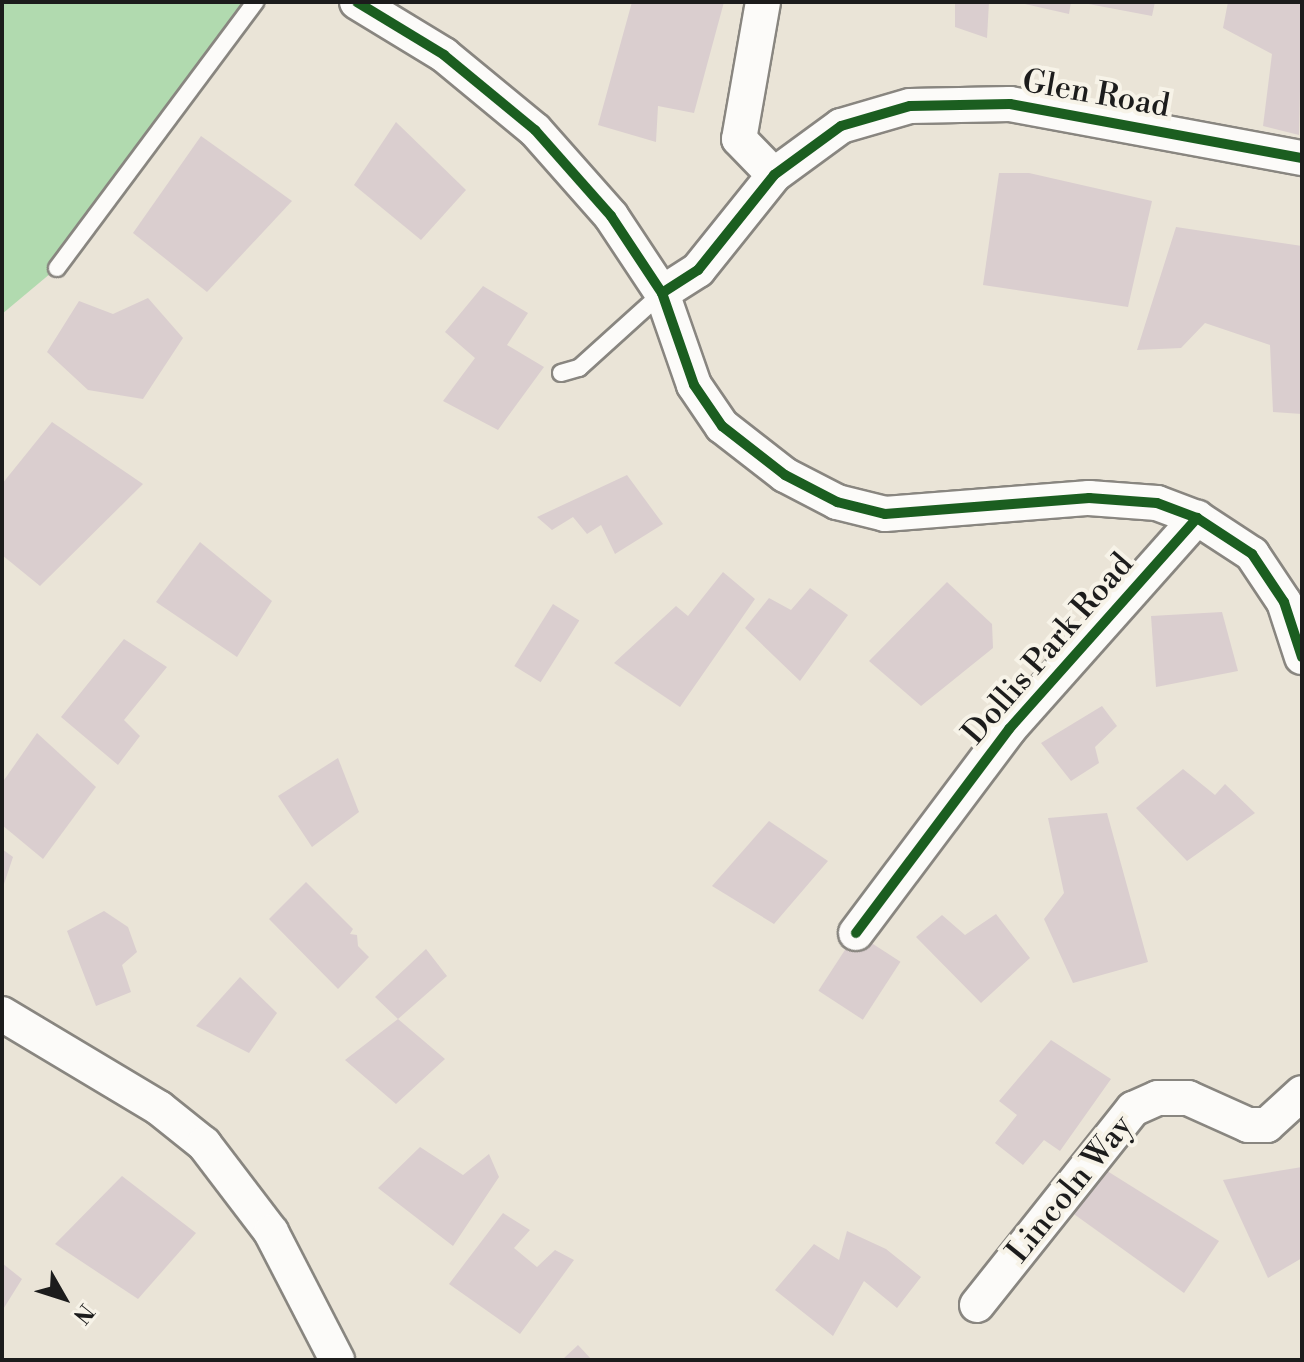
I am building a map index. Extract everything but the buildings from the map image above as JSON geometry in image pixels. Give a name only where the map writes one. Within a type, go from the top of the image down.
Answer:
[{"type":"street","points":[[357,2],[444,55],[535,130],[611,216],[662,293],[694,385],[722,426],[785,475],[837,502],[885,514],[1089,498],[1157,503],[1197,518],[1252,554],[1284,602],[1302,657]]},
{"type":"street","points":[[763,2],[739,139],[774,175]]},
{"type":"street","name":"Glen Road","points":[[662,293],[698,270],[774,175],[841,126],[910,106],[1010,104],[1302,158]]},
{"type":"street","name":"Dollis Park Road","points":[[856,933],[1009,729],[1197,518]]},
{"type":"street","points":[[2,1014],[159,1108],[204,1144],[271,1232],[337,1360]]},
{"type":"street","name":"Lincoln Way","points":[[977,1305],[1133,1109],[1158,1098],[1188,1098],[1248,1125],[1267,1125],[1302,1093]]},
{"type":"lane","points":[[57,268],[255,2]]},
{"type":"lane","points":[[561,373],[579,368],[662,293]]},
{"type":"green space","points":[[2,2],[255,2],[57,268],[2,314]]},
{"type":"cycle path","points":[[357,2],[444,55],[535,130],[611,216],[662,293],[694,385],[722,426],[785,475],[837,502],[885,514],[1089,498],[1157,503],[1197,518],[1252,554],[1284,602],[1302,657]]},
{"type":"cycle path","points":[[662,293],[698,270],[774,175],[841,126],[910,106],[1010,104],[1302,158]]},
{"type":"cycle path","points":[[856,933],[1009,729],[1197,518]]}]
